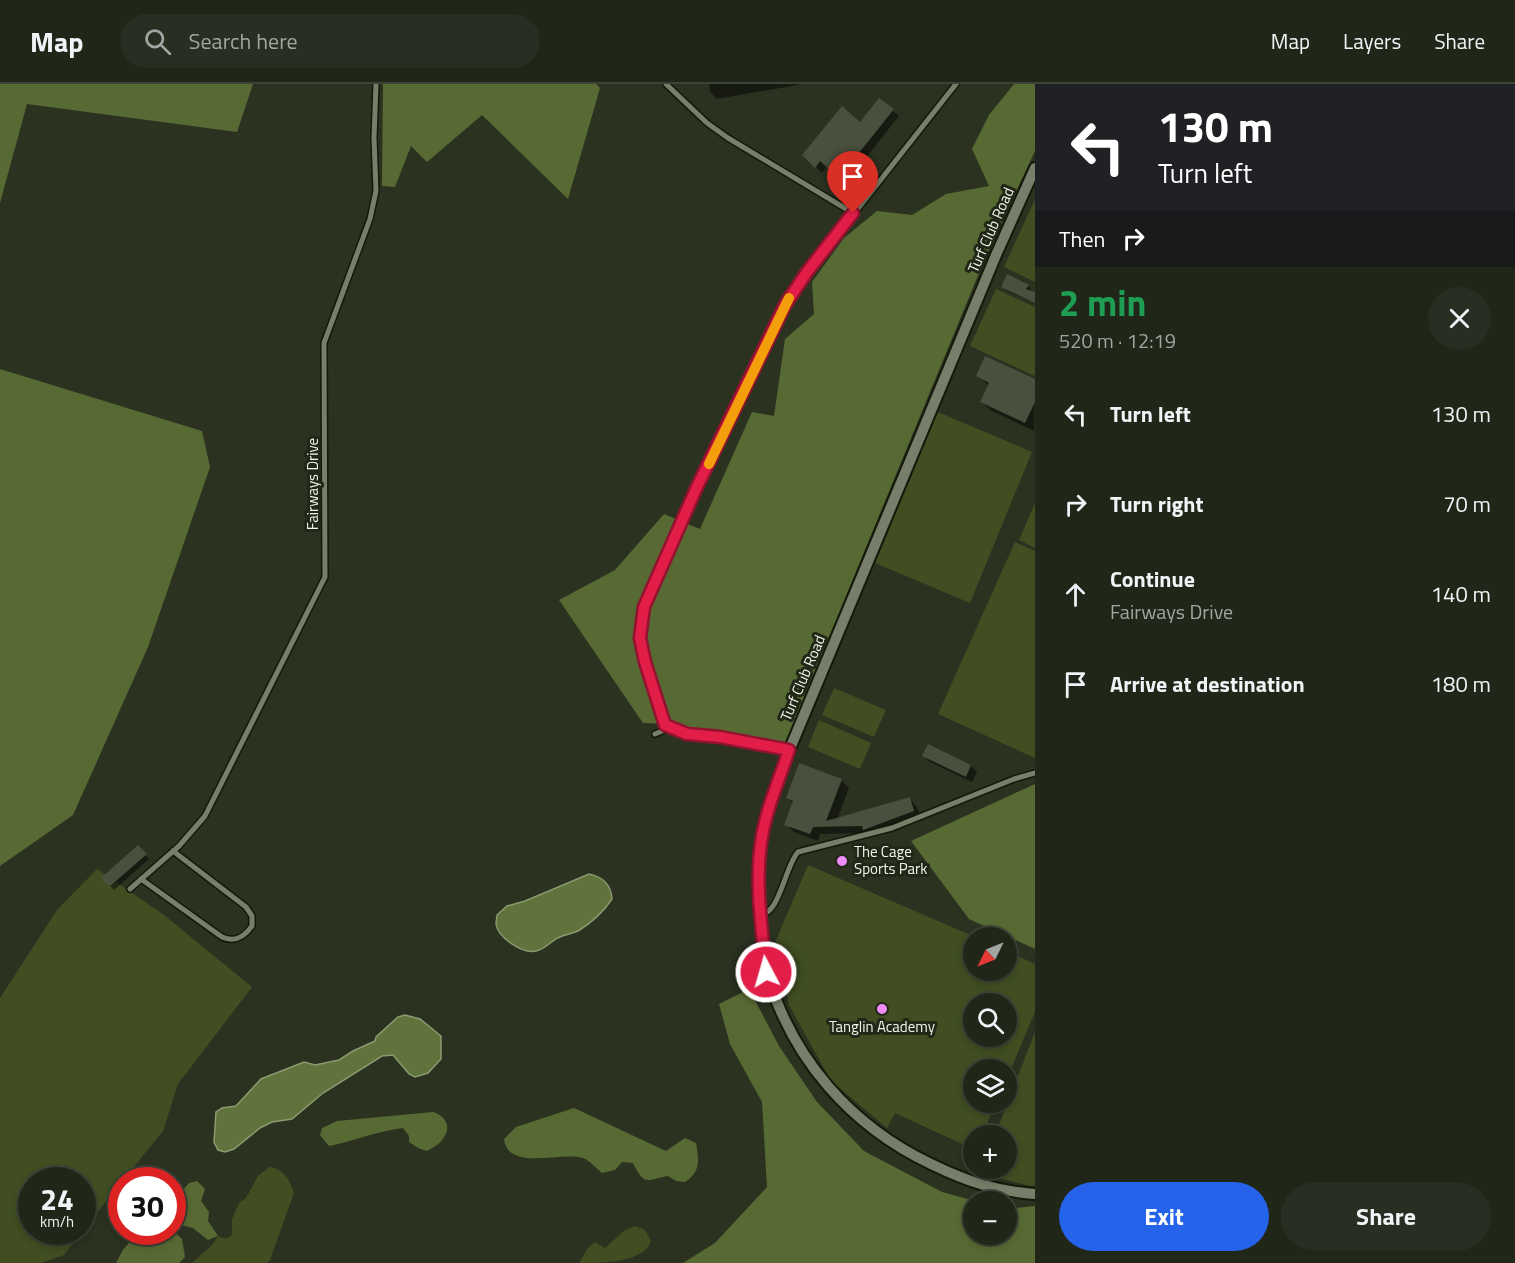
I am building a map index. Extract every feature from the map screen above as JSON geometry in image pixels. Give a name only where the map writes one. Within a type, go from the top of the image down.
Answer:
[{"type":"street","name":"Turf Club Road","points":[[1035,168],[996,255],[789,750],[765,821],[761,842],[758,900],[766,972],[788,1026],[818,1077],[849,1110],[896,1145],[954,1175],[980,1185],[1010,1192],[1035,1194]]},
{"type":"lane","name":"Fairways Drive","points":[[130,889],[189,837],[206,816],[325,577],[324,343],[370,219],[376,191],[374,138],[376,84]]},
{"type":"lane","points":[[666,84],[721,133],[853,213]]},
{"type":"lane","points":[[789,750],[720,737],[687,734],[665,725],[640,638],[644,607],[696,489],[785,305],[807,272],[956,84]]},
{"type":"lane","points":[[655,734],[669,728]]},
{"type":"lane","points":[[760,915],[766,915],[773,909],[792,861],[798,852],[892,828],[1014,779],[1035,773]]},
{"type":"lane","points":[[141,879],[222,937],[238,939],[248,931],[252,926],[252,916],[242,903],[173,851]]},
{"type":"shaded area","points":[[0,84],[253,84],[237,132],[27,104],[0,203]]},
{"type":"shaded area","points":[[383,84],[596,84],[600,88],[568,199],[482,115],[427,162],[411,146],[395,187],[382,186]]},
{"type":"shaded area","points":[[1014,84],[1035,84],[1035,151],[986,256],[785,744],[672,724],[643,723],[559,600],[615,570],[664,514],[700,529],[752,412],[774,416],[785,339],[814,314],[812,282],[844,238],[877,211],[912,215],[946,194],[989,186],[972,149],[989,115]]},
{"type":"shaded area","points":[[1035,199],[1035,282],[1004,267]]},
{"type":"shaded area","points":[[996,289],[1035,307],[1035,376],[970,346]]},
{"type":"shaded area","points":[[0,369],[202,431],[210,467],[148,647],[73,815],[0,866]]},
{"type":"shaded area","points":[[938,412],[1032,452],[970,603],[875,563]]},
{"type":"shaded area","points":[[1035,503],[1035,548],[1019,540]]},
{"type":"shaded area","points":[[1015,542],[1035,551],[1035,758],[938,714]]},
{"type":"shaded area","points":[[834,688],[886,710],[874,737],[822,715]]},
{"type":"shaded area","points":[[819,720],[871,743],[860,769],[808,747]]},
{"type":"shaded area","points":[[1035,784],[1035,949],[1017,941],[1017,927],[987,927],[969,919],[911,841]]},
{"type":"shaded area","name":"Tanglin Academy","points":[[808,865],[963,932],[963,981],[1017,981],[1017,956],[1035,964],[1035,1012],[1015,1059],[963,1059],[963,1113],[992,1113],[986,1125],[963,1125],[963,1144],[895,1113],[887,1128],[831,1081],[789,1005],[776,940]]},
{"type":"shaded area","points":[[97,869],[164,915],[252,987],[178,1084],[163,1131],[134,1167],[108,1167],[108,1199],[96,1214],[96,1167],[18,1167],[18,1245],[72,1245],[64,1255],[41,1263],[0,1263],[0,998],[57,910]]},
{"type":"shaded area","points":[[589,874],[605,882],[610,889],[612,899],[597,916],[578,931],[558,938],[536,951],[518,947],[501,935],[496,924],[497,915],[507,906],[525,901]]},
{"type":"shaded area","points":[[749,989],[779,1046],[817,1102],[864,1151],[942,1192],[963,1198],[963,1245],[1017,1245],[1017,1208],[1035,1206],[1035,1263],[683,1263],[715,1243],[767,1187],[762,1102],[730,1044],[719,1004]]},
{"type":"shaded area","points":[[405,1015],[420,1019],[441,1036],[441,1059],[428,1073],[415,1077],[409,1074],[393,1055],[382,1056],[323,1093],[292,1119],[272,1122],[260,1128],[234,1149],[225,1152],[218,1150],[214,1142],[216,1112],[222,1108],[236,1106],[261,1079],[304,1062],[315,1065],[339,1060],[375,1041],[376,1037],[398,1017]]},
{"type":"shaded area","points":[[1035,1032],[1035,1185],[1030,1186],[1003,1179],[1017,1179],[1017,1125],[999,1125],[1004,1113],[1017,1113],[1017,1078]]},
{"type":"shaded area","points":[[574,1108],[666,1151],[685,1138],[696,1143],[698,1165],[694,1174],[685,1182],[676,1181],[668,1176],[648,1180],[641,1176],[633,1163],[622,1162],[615,1170],[602,1173],[583,1158],[525,1158],[515,1155],[508,1149],[504,1139],[516,1127]]},
{"type":"shaded area","points":[[433,1112],[444,1119],[447,1130],[442,1141],[427,1151],[409,1142],[409,1136],[403,1128],[329,1146],[320,1135],[322,1128],[337,1121]]},
{"type":"shaded area","points":[[269,1167],[285,1176],[294,1193],[270,1260],[267,1263],[192,1263],[212,1245],[218,1236],[226,1239],[232,1235],[232,1219],[239,1203],[246,1198],[258,1176]]},
{"type":"shaded area","points":[[197,1181],[205,1189],[201,1201],[209,1212],[208,1221],[218,1236],[208,1240],[193,1228],[186,1226],[186,1186]]},
{"type":"shaded area","points":[[635,1226],[645,1230],[651,1241],[640,1254],[621,1260],[579,1263],[587,1249],[595,1242],[605,1248],[625,1230]]},
{"type":"shaded area","points":[[127,1245],[183,1245],[185,1257],[179,1263],[116,1263]]},
{"type":"building","points":[[879,98],[894,109],[839,178],[820,161],[815,168],[802,155],[842,106],[860,122]]},
{"type":"building","points":[[1007,274],[1029,285],[1026,289],[1035,292],[1035,303],[1001,287]]},
{"type":"building","points":[[985,356],[1035,379],[1035,402],[1025,423],[980,402],[989,383],[976,376]]},
{"type":"building","points":[[928,744],[971,765],[966,777],[922,756]]},
{"type":"building","points":[[799,763],[842,779],[826,821],[910,797],[914,811],[863,830],[862,826],[813,827],[810,834],[784,825],[793,801],[786,798]]},
{"type":"building","points":[[138,845],[147,854],[109,887],[101,878]]},
{"type":"slow traffic","points":[[709,464],[789,298]]},
{"type":"place","name":"The Cage Sports Park","points":[[842,861]]},
{"type":"place","name":"Tanglin Academy","points":[[882,1009]]},
{"type":"route","points":[[766,972],[758,900],[761,842],[765,821],[789,750],[720,737],[687,734],[665,725],[645,662],[640,638],[644,607],[652,588],[696,489],[785,305],[807,272],[853,213]]}]
